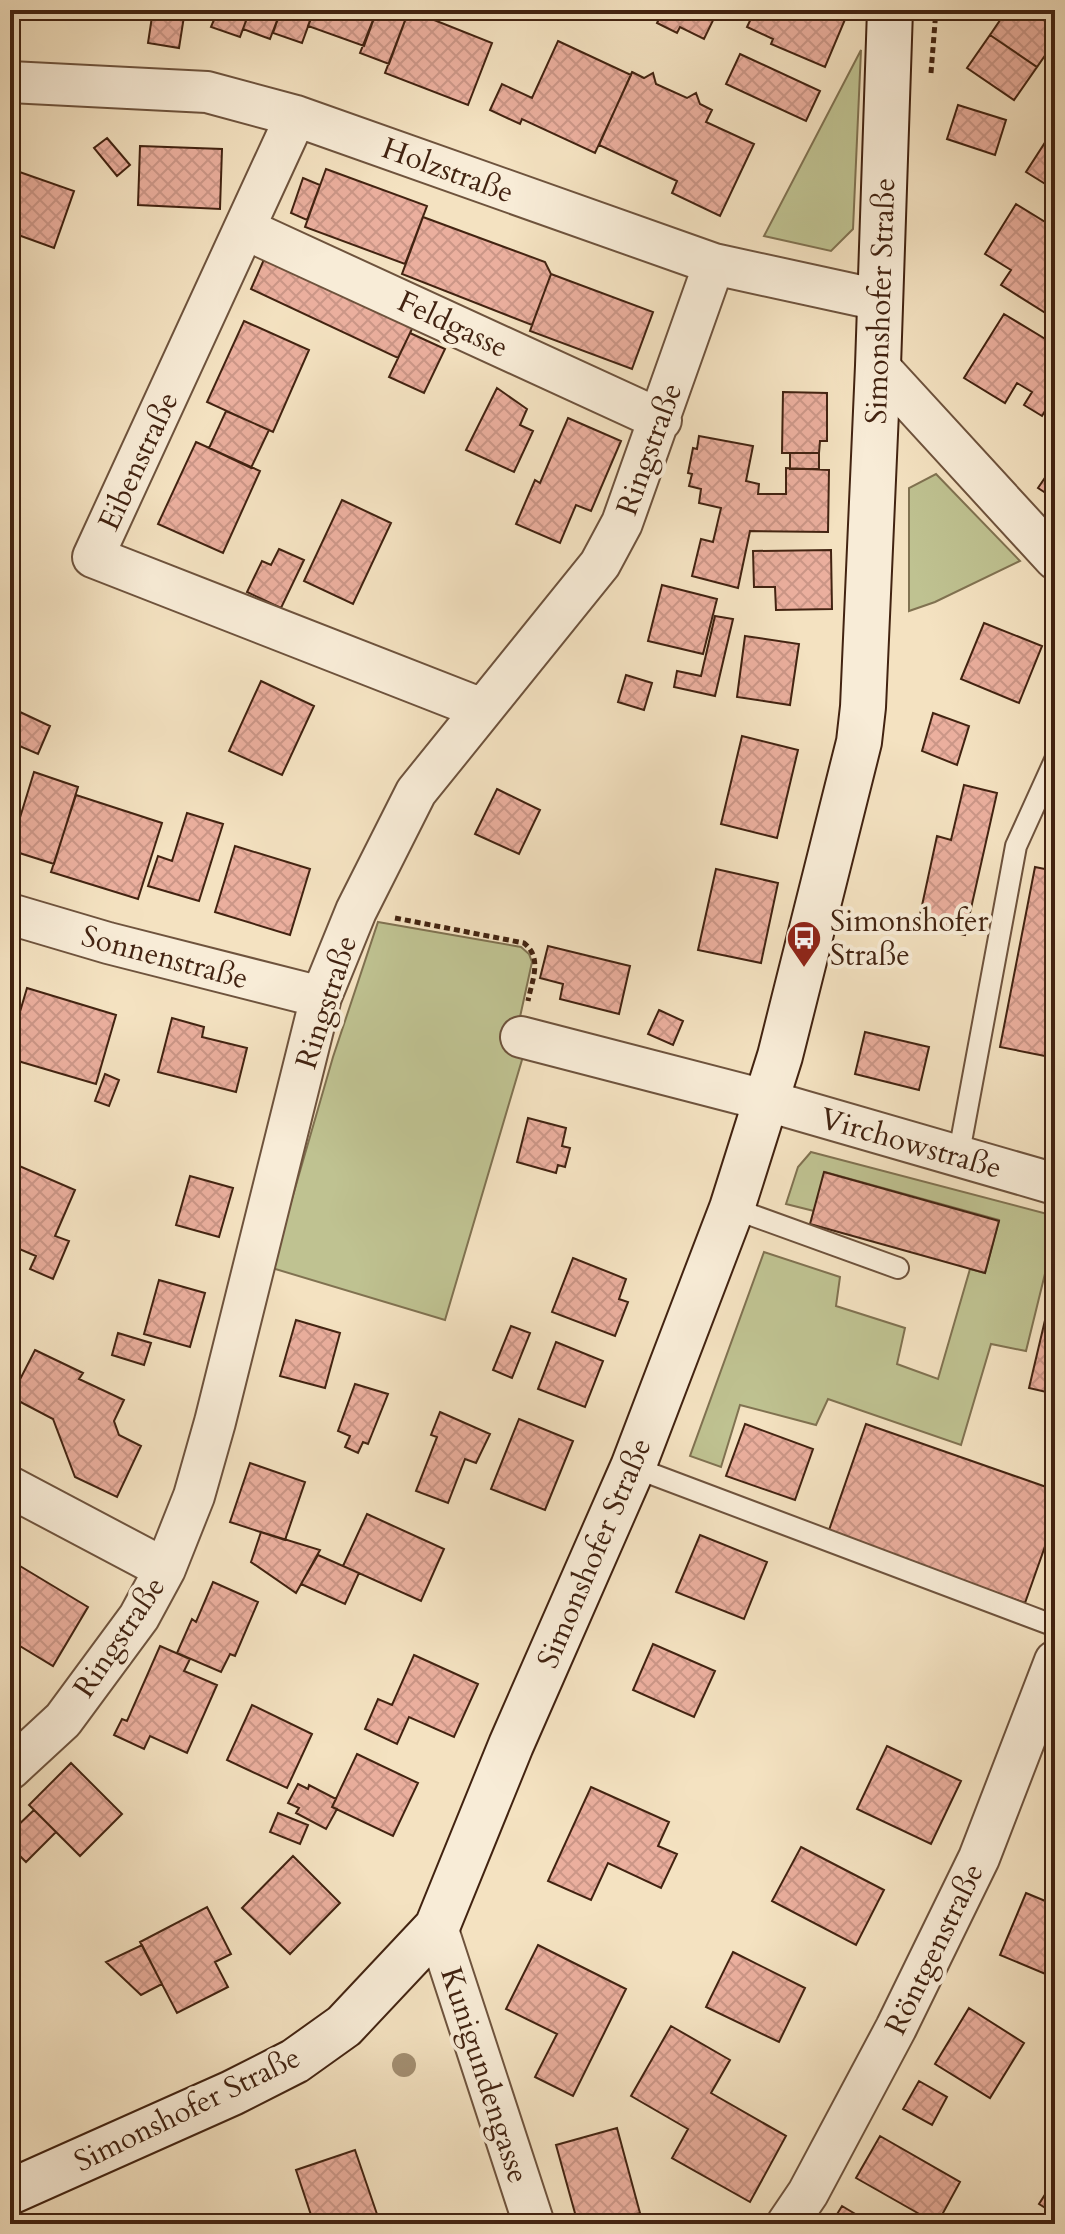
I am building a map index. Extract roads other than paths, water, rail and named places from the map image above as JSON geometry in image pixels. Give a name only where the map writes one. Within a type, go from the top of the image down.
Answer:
[{"type":"street","name":"Simonshofer Straße","points":[[10,2192],[232,2093],[295,2061],[344,2026],[437,1927],[511,1745],[633,1467],[732,1208],[768,1101],[804,969],[859,742],[878,366],[890,10]]},
{"type":"street","name":"Holzstraße","points":[[10,82],[207,92],[296,116],[714,264],[879,300]]},
{"type":"street","name":"Eibenstraße","points":[[296,116],[93,557],[482,709]]},
{"type":"street","name":"Feldgasse","points":[[245,229],[661,420]]},
{"type":"street","name":"Ringstraße","points":[[10,1769],[63,1720],[139,1617],[165,1569],[194,1496],[215,1422],[321,997],[356,911],[416,792],[600,564],[622,523],[714,264]]},
{"type":"street","points":[[878,366],[1055,559]]},
{"type":"street","name":"Sonnenstraße","points":[[10,914],[108,943],[321,997]]},
{"type":"street","name":"Virchowstraße","points":[[521,1037],[768,1101],[1055,1184]]},
{"type":"street","points":[[10,1487],[165,1569]]},
{"type":"street","name":"Röntgenstraße","points":[[787,2224],[808,2193],[889,2042],[979,1858],[1055,1661]]},
{"type":"street","name":"Kunigundengasse","points":[[437,1927],[534,2224]]},
{"type":"lane","points":[[958,1158],[1016,846],[1055,760]]},
{"type":"lane","points":[[732,1208],[771,1225],[898,1268]]},
{"type":"lane","points":[[633,1467],[1055,1626]]},
{"type":"place","name":"Simonshofer Straße","points":[[804,969]]}]
